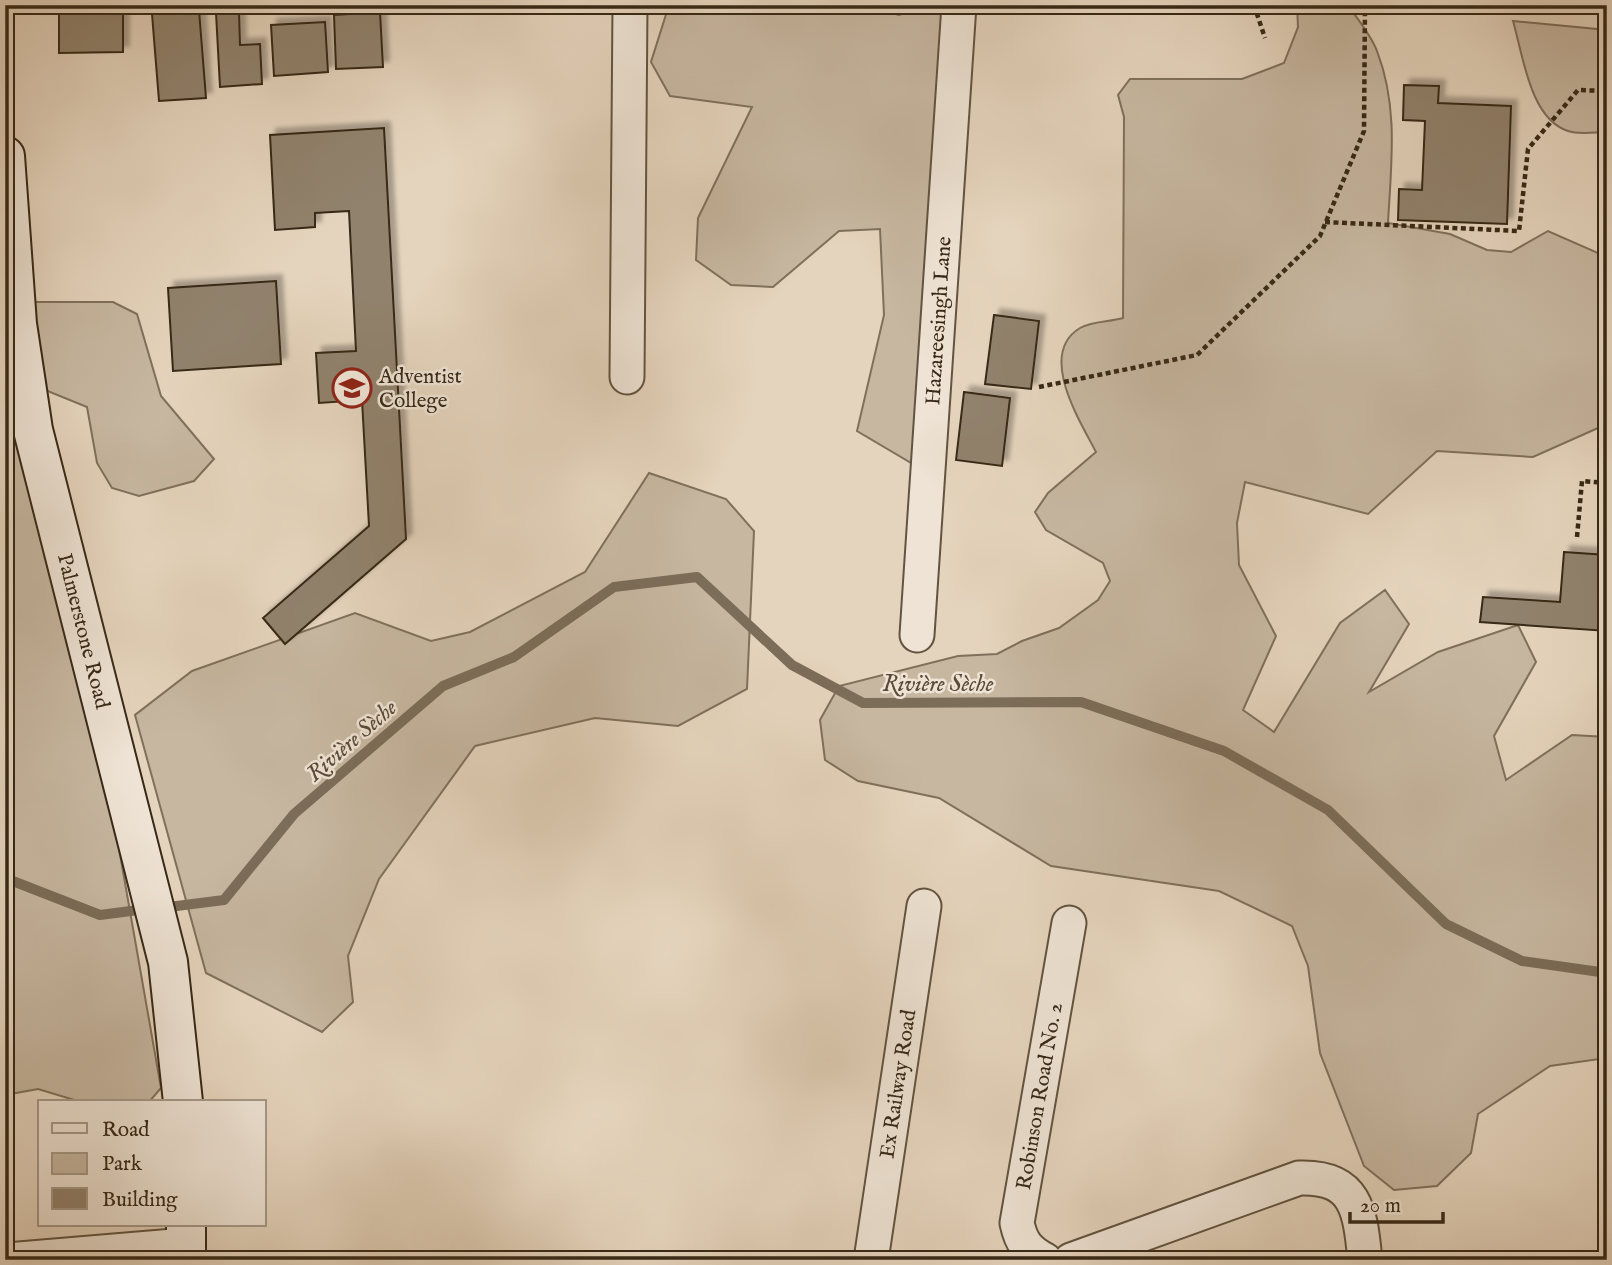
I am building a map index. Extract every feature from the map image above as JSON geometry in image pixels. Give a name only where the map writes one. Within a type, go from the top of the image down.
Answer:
[{"type":"main road","name":"Palmerstone Road","points":[[5,156],[10,268],[33,430],[160,929],[175,1009],[183,1100]]},
{"type":"street","points":[[627,377],[630,5]]},
{"type":"street","name":"Hazareesingh Lane","points":[[917,635],[959,5]]},
{"type":"street","name":"Ex Railway Road","points":[[871,1260],[924,906]]},
{"type":"street","name":"Robinson Road No. 2","points":[[1045,1260],[1030,1252],[1020,1239],[1017,1223],[1069,923]]},
{"type":"street","points":[[1071,1260],[1299,1178],[1321,1177],[1340,1184],[1353,1200],[1363,1233],[1365,1260]]},
{"type":"street","points":[[7,1260],[186,1243]]},
{"type":"path","points":[[1254,5],[1265,38]]},
{"type":"path","points":[[1039,387],[1197,355],[1320,236],[1364,131],[1365,5]]},
{"type":"path","points":[[1325,222],[1519,231],[1528,149],[1578,90],[1607,91]]},
{"type":"path","points":[[1577,537],[1583,481],[1607,483]]},
{"type":"green space","points":[[669,5],[859,5],[899,15],[928,5],[973,5],[940,480],[857,431],[884,315],[880,229],[839,231],[773,287],[731,285],[696,260],[698,218],[752,107],[670,96],[651,62]]},
{"type":"green space","points":[[1297,5],[1348,5],[1377,51],[1384,72],[1391,115],[1392,158],[1388,223],[1450,234],[1487,250],[1511,252],[1548,231],[1607,257],[1607,424],[1533,457],[1437,451],[1368,514],[1245,482],[1237,523],[1239,565],[1276,636],[1243,710],[1274,732],[1340,623],[1385,590],[1409,624],[1369,692],[1438,652],[1518,625],[1536,662],[1494,736],[1506,780],[1572,735],[1607,737],[1607,1058],[1550,1066],[1478,1114],[1471,1153],[1437,1186],[1394,1190],[1364,1166],[1320,1053],[1308,966],[1292,926],[1219,891],[1051,866],[939,798],[858,781],[825,760],[820,720],[839,686],[958,656],[997,654],[1022,641],[1059,628],[1098,600],[1110,581],[1103,563],[1046,530],[1035,512],[1048,493],[1096,452],[1066,388],[1062,354],[1068,340],[1084,326],[1123,318],[1124,117],[1118,95],[1130,79],[1242,79],[1284,63],[1298,27]]},
{"type":"green space","points":[[1513,21],[1607,30],[1607,132],[1568,131],[1545,114],[1530,84]]},
{"type":"green space","points":[[5,291],[31,302],[113,302],[137,314],[161,396],[214,459],[194,481],[139,496],[112,488],[97,463],[87,407],[38,387],[161,1088],[151,1100],[74,1100],[38,1089],[5,1095]]},
{"type":"green space","points":[[649,473],[726,499],[754,531],[747,689],[678,726],[595,718],[475,746],[379,879],[348,956],[353,1002],[322,1032],[206,973],[135,715],[192,671],[355,613],[431,641],[470,632],[585,572]]},
{"type":"building","points":[[59,5],[123,5],[123,52],[59,53]]},
{"type":"building","points":[[199,10],[206,98],[159,101],[152,14]]},
{"type":"building","points":[[239,12],[240,45],[260,44],[262,84],[220,87],[216,13]]},
{"type":"building","points":[[380,12],[383,67],[336,69],[334,15]]},
{"type":"building","points":[[325,22],[328,72],[274,76],[271,25]]},
{"type":"building","points":[[1404,85],[1439,86],[1438,103],[1511,106],[1507,224],[1398,220],[1399,189],[1422,190],[1425,121],[1403,120]]},
{"type":"building","name":"Adventist College","points":[[384,128],[406,539],[285,644],[263,618],[369,526],[362,400],[319,403],[316,353],[356,351],[349,211],[315,213],[315,227],[275,230],[270,135]]},
{"type":"building","points":[[276,281],[281,364],[173,371],[168,288]]},
{"type":"building","points":[[994,315],[1039,321],[1031,389],[985,384]]},
{"type":"building","points":[[964,392],[1010,398],[1002,466],[956,460]]},
{"type":"building","points":[[1564,552],[1607,555],[1607,631],[1480,622],[1483,597],[1560,602]]},
{"type":"waterway","name":"Rivière Sèche","points":[[161,908],[224,900],[294,814],[443,686],[514,657],[614,587],[697,577],[792,665],[863,703],[1081,702],[1224,751],[1328,810],[1446,924],[1522,961],[1607,973]]},
{"type":"waterway","name":"Rivière Sèche","points":[[5,878],[100,915],[146,909]]},
{"type":"place","name":"Adventist College","points":[[352,388]]}]
